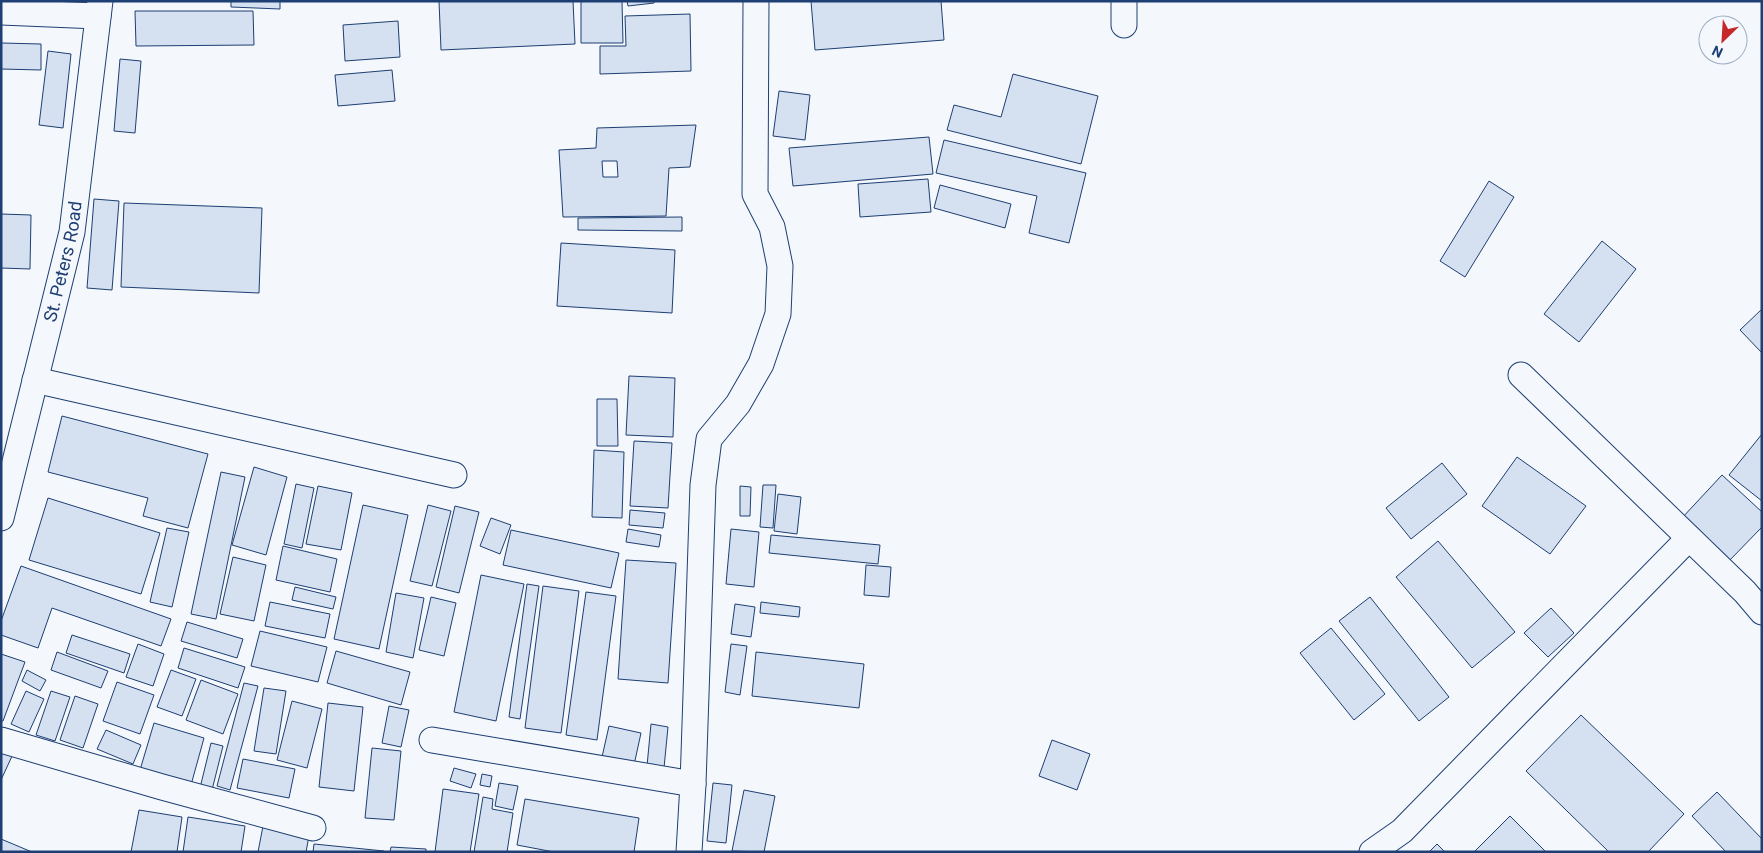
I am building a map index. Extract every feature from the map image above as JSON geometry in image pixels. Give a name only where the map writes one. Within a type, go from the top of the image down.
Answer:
[{"type":"street","points":[[689,852],[703,485],[709,439],[738,404],[756,372],[778,314],[780,266],[772,227],[755,194],[756,1]]},
{"type":"street","points":[[1,12],[99,9]]},
{"type":"street","name":"St. Peters Road","points":[[1,518],[72,232],[99,9]]},
{"type":"street","points":[[1521,375],[1745,592],[1762,612]]},
{"type":"street","points":[[35,380],[454,475]]},
{"type":"street","points":[[1372,852],[1402,831],[1689,538]]},
{"type":"street","points":[[1,740],[162,787],[313,828]]},
{"type":"street","points":[[432,740],[693,784]]},
{"type":"building","points":[[231,1],[280,1],[280,9],[231,7]]},
{"type":"building","points":[[439,1],[573,1],[575,44],[441,50]]},
{"type":"building","points":[[581,1],[622,1],[623,43],[581,43]]},
{"type":"building","points":[[627,1],[654,1],[654,3],[628,6]]},
{"type":"building","points":[[811,1],[941,1],[944,40],[815,50]]},
{"type":"building","points":[[135,11],[253,11],[254,45],[136,46]]},
{"type":"building","points":[[690,14],[691,71],[600,74],[600,46],[626,46],[625,16]]},
{"type":"building","points":[[398,21],[400,57],[345,61],[343,25]]},
{"type":"building","points":[[1,43],[41,44],[41,70],[1,69]]},
{"type":"building","points":[[48,51],[71,54],[63,128],[39,125]]},
{"type":"building","points":[[120,59],[141,61],[135,133],[114,131]]},
{"type":"building","points":[[392,70],[395,101],[338,106],[335,75]]},
{"type":"building","points":[[1013,74],[1098,96],[1081,164],[947,130],[954,105],[1001,117]]},
{"type":"building","points":[[779,91],[810,95],[805,140],[773,136]]},
{"type":"building","points":[[696,125],[690,167],[669,168],[666,216],[563,217],[559,150],[596,148],[597,128]],"holes":[[[602,161],[617,161],[618,177],[603,177]]]},
{"type":"building","points":[[929,137],[933,174],[793,186],[789,148]]},
{"type":"building","points":[[944,140],[1086,173],[1069,243],[1029,233],[1037,196],[936,173]]},
{"type":"building","points":[[928,179],[931,212],[860,217],[858,184]]},
{"type":"building","points":[[1489,181],[1514,197],[1465,277],[1440,261]]},
{"type":"building","points":[[940,185],[1011,204],[1005,228],[934,208]]},
{"type":"building","points":[[94,199],[119,201],[112,290],[87,288]]},
{"type":"building","points":[[124,203],[262,208],[259,293],[121,287]]},
{"type":"building","points":[[1,214],[31,215],[30,269],[1,268]]},
{"type":"building","points":[[682,217],[682,231],[578,230],[578,218]]},
{"type":"building","points":[[1602,241],[1636,269],[1579,342],[1544,314]]},
{"type":"building","points":[[561,243],[675,250],[672,313],[557,306]]},
{"type":"building","points":[[1762,309],[1762,353],[1740,330]]},
{"type":"building","points":[[629,376],[675,378],[673,437],[626,435]]},
{"type":"building","points":[[597,399],[617,399],[618,446],[597,446]]},
{"type":"building","points":[[62,416],[208,454],[188,528],[143,516],[148,498],[48,472]]},
{"type":"building","points":[[1762,434],[1762,501],[1729,475]]},
{"type":"building","points":[[634,441],[672,443],[668,508],[630,506]]},
{"type":"building","points":[[594,450],[624,452],[622,518],[592,517]]},
{"type":"building","points":[[1517,457],[1586,506],[1550,554],[1482,506]]},
{"type":"building","points":[[1442,463],[1467,494],[1411,539],[1386,508]]},
{"type":"building","points":[[254,467],[287,477],[266,555],[232,545]]},
{"type":"building","points":[[221,472],[245,477],[216,619],[191,614]]},
{"type":"building","points":[[1722,475],[1762,512],[1762,527],[1728,562],[1681,519]]},
{"type":"building","points":[[296,484],[314,488],[302,548],[284,544]]},
{"type":"building","points":[[763,485],[776,485],[773,528],[760,527]]},
{"type":"building","points":[[318,486],[352,493],[341,550],[306,544]]},
{"type":"building","points":[[740,486],[751,487],[750,516],[740,516]]},
{"type":"building","points":[[778,494],[801,497],[797,534],[774,531]]},
{"type":"building","points":[[48,498],[160,533],[141,594],[29,560]]},
{"type":"building","points":[[363,505],[408,515],[379,649],[334,639]]},
{"type":"building","points":[[428,505],[451,511],[432,586],[410,581]]},
{"type":"building","points":[[455,506],[479,512],[459,593],[436,587]]},
{"type":"building","points":[[630,510],[665,513],[663,528],[629,525]]},
{"type":"building","points":[[491,518],[511,525],[500,554],[480,546]]},
{"type":"building","points":[[167,528],[189,532],[172,607],[150,602]]},
{"type":"building","points":[[628,529],[661,535],[659,547],[626,542]]},
{"type":"building","points":[[731,529],[759,532],[754,587],[726,584]]},
{"type":"building","points":[[511,530],[619,553],[611,588],[503,565]]},
{"type":"building","points":[[771,535],[880,545],[878,564],[769,553]]},
{"type":"building","points":[[1438,541],[1515,632],[1472,668],[1396,577]]},
{"type":"building","points":[[283,546],[337,559],[330,592],[276,580]]},
{"type":"building","points":[[233,557],[266,565],[254,621],[220,614]]},
{"type":"building","points":[[626,560],[676,563],[668,683],[618,679]]},
{"type":"building","points":[[866,565],[891,567],[889,597],[864,595]]},
{"type":"building","points":[[21,566],[171,619],[161,646],[52,608],[38,648],[1,635],[1,621]]},
{"type":"building","points":[[481,575],[524,584],[496,721],[454,712]]},
{"type":"building","points":[[527,584],[539,586],[520,719],[509,717]]},
{"type":"building","points":[[543,586],[579,591],[561,733],[525,728]]},
{"type":"building","points":[[295,587],[336,597],[333,609],[292,600]]},
{"type":"building","points":[[586,592],[616,596],[597,740],[566,735]]},
{"type":"building","points":[[396,593],[424,598],[413,658],[386,652]]},
{"type":"building","points":[[431,597],[456,603],[444,656],[419,650]]},
{"type":"building","points":[[1370,597],[1449,697],[1419,721],[1339,621]]},
{"type":"building","points":[[270,602],[330,614],[325,638],[265,626]]},
{"type":"building","points":[[761,602],[800,607],[799,617],[760,613]]},
{"type":"building","points":[[735,604],[755,607],[751,637],[731,634]]},
{"type":"building","points":[[1551,608],[1574,633],[1548,657],[1524,633]]},
{"type":"building","points":[[187,622],[243,639],[237,658],[181,641]]},
{"type":"building","points":[[1331,628],[1385,694],[1354,720],[1300,653]]},
{"type":"building","points":[[260,631],[327,647],[318,682],[251,666]]},
{"type":"building","points":[[72,635],[130,654],[124,673],[66,653]]},
{"type":"building","points":[[138,644],[164,654],[153,686],[126,677]]},
{"type":"building","points":[[731,644],[747,646],[740,695],[725,692]]},
{"type":"building","points":[[184,648],[245,667],[238,688],[178,668]]},
{"type":"building","points":[[336,651],[410,672],[401,705],[327,683]]},
{"type":"building","points":[[57,652],[108,671],[101,688],[51,670]]},
{"type":"building","points":[[756,652],[864,664],[859,708],[752,696]]},
{"type":"building","points":[[1,654],[25,662],[3,721],[1,721]]},
{"type":"building","points":[[27,670],[46,680],[40,691],[22,681]]},
{"type":"building","points":[[171,670],[196,679],[182,716],[157,707]]},
{"type":"building","points":[[201,680],[238,694],[223,734],[186,720]]},
{"type":"building","points":[[117,682],[154,695],[140,734],[103,721]]},
{"type":"building","points":[[244,683],[258,686],[230,790],[217,786]]},
{"type":"building","points":[[264,688],[286,691],[276,754],[254,751]]},
{"type":"building","points":[[26,691],[44,699],[29,732],[11,724]]},
{"type":"building","points":[[51,691],[70,697],[55,741],[36,735]]},
{"type":"building","points":[[75,696],[98,704],[83,748],[60,740]]},
{"type":"building","points":[[292,701],[322,709],[307,768],[277,760]]},
{"type":"building","points":[[328,703],[363,707],[354,791],[319,787]]},
{"type":"building","points":[[389,706],[409,710],[401,747],[382,743]]},
{"type":"building","points":[[1581,715],[1684,814],[1648,852],[1609,852],[1526,771]]},
{"type":"building","points":[[154,723],[204,738],[191,785],[140,770]]},
{"type":"building","points":[[651,724],[668,727],[664,768],[647,766]]},
{"type":"building","points":[[609,726],[641,733],[634,765],[602,757]]},
{"type":"building","points":[[106,730],[141,745],[133,764],[97,749]]},
{"type":"building","points":[[1052,740],[1090,754],[1077,790],[1039,776]]},
{"type":"building","points":[[211,743],[223,746],[212,790],[200,788]]},
{"type":"building","points":[[372,748],[401,751],[394,820],[365,818]]},
{"type":"building","points":[[1,749],[13,754],[1,780]]},
{"type":"building","points":[[243,759],[295,769],[289,798],[237,788]]},
{"type":"building","points":[[454,768],[476,774],[471,788],[450,781]]},
{"type":"building","points":[[482,774],[492,776],[490,787],[480,785]]},
{"type":"building","points":[[499,783],[518,786],[513,810],[495,806]]},
{"type":"building","points":[[713,783],[732,785],[726,843],[707,841]]},
{"type":"building","points":[[443,789],[479,794],[470,852],[435,852]]},
{"type":"building","points":[[744,790],[775,796],[764,852],[732,851]]},
{"type":"building","points":[[1717,792],[1762,839],[1762,852],[1726,852],[1692,816]]},
{"type":"building","points":[[483,797],[493,799],[492,809],[513,813],[507,852],[474,852]]},
{"type":"building","points":[[525,799],[639,818],[634,852],[554,852],[517,845]]},
{"type":"building","points":[[139,810],[182,817],[177,852],[131,852]]},
{"type":"building","points":[[1510,816],[1546,852],[1474,852]]},
{"type":"building","points":[[188,817],[245,826],[241,852],[183,852]]},
{"type":"building","points":[[263,826],[309,836],[306,852],[258,852]]},
{"type":"building","points":[[1,839],[32,852],[1,852]]},
{"type":"building","points":[[314,844],[384,851],[384,852],[313,852]]},
{"type":"building","points":[[1437,844],[1445,852],[1429,852]]},
{"type":"building","points":[[391,847],[426,849],[426,852],[390,852]]}]
